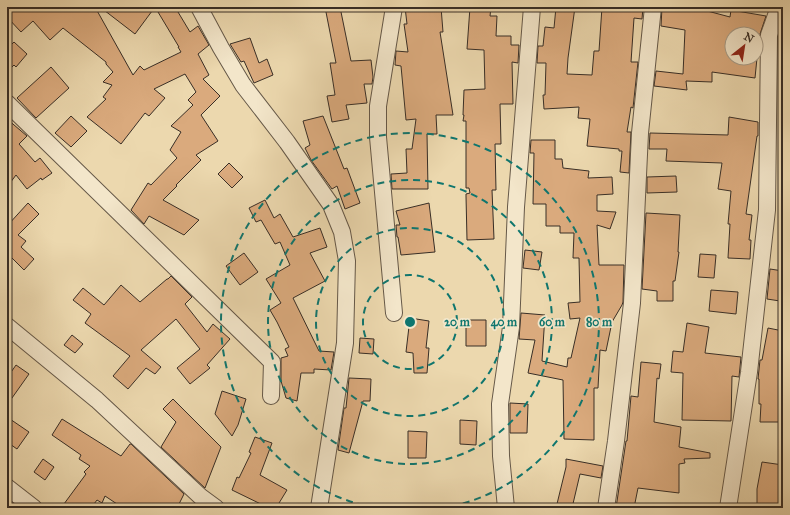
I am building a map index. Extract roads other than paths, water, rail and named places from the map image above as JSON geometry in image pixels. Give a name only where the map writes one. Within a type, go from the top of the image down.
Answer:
[{"type":"street","points":[[199,7],[243,85],[287,142],[331,205],[342,232],[347,261],[345,344],[319,508]]},
{"type":"street","points":[[394,7],[378,106],[378,137],[394,313]]},
{"type":"street","points":[[506,508],[501,456],[500,404],[511,327],[516,207],[532,7]]},
{"type":"street","points":[[606,508],[616,441],[632,303],[640,133],[653,7]]},
{"type":"street","points":[[728,508],[749,372],[767,210],[769,35],[778,7]]},
{"type":"street","points":[[7,103],[272,362],[271,396]]},
{"type":"street","points":[[7,326],[97,400],[201,497],[216,508]]},
{"type":"street","points":[[7,487],[34,508]]}]
